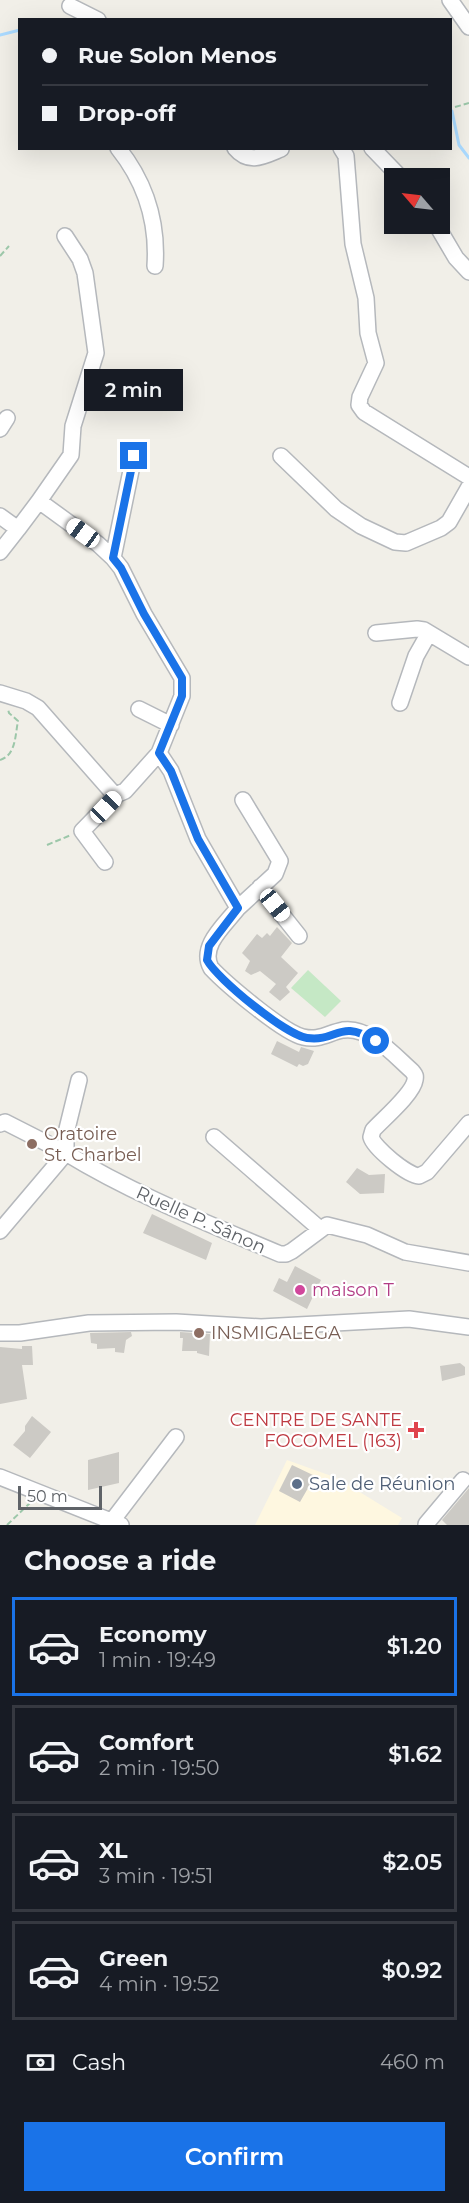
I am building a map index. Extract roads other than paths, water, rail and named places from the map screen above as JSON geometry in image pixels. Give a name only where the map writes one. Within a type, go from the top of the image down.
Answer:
[{"type":"street","points":[[450,0],[469,27]]},
{"type":"street","points":[[70,9],[93,18]]},
{"type":"street","points":[[119,150],[142,186],[152,212],[157,242],[155,266]]},
{"type":"street","points":[[237,150],[247,158],[259,158],[277,150]]},
{"type":"street","points":[[342,150],[346,156],[353,244],[366,298],[368,333],[376,363],[360,397],[359,405],[364,412],[469,477]]},
{"type":"street","points":[[374,150],[392,168]]},
{"type":"street","points":[[442,234],[456,258],[469,272]]},
{"type":"street","points":[[0,552],[71,455],[73,426],[96,353],[86,273],[80,259],[64,236]]},
{"type":"street","points":[[113,558],[134,456]]},
{"type":"street","points":[[281,456],[336,509],[361,525],[396,542],[406,543],[441,528],[449,522],[469,487]]},
{"type":"street","points":[[39,501],[98,544],[113,558],[121,568],[144,614],[182,678],[182,696],[159,753],[125,792],[118,794],[82,831],[105,862]]},
{"type":"street","points":[[0,516],[18,529]]},
{"type":"street","points":[[376,633],[417,629],[429,633],[469,657]]},
{"type":"street","points":[[400,704],[416,656],[429,633]]},
{"type":"street","points":[[2,694],[26,701],[38,708],[112,792],[118,794]]},
{"type":"street","points":[[139,709],[171,725]]},
{"type":"street","points":[[159,753],[171,771],[198,839],[238,908]]},
{"type":"street","points":[[243,800],[280,861],[275,874],[238,908],[207,952],[207,960],[219,976],[281,1026],[299,1036],[322,1038],[341,1030],[355,1030],[376,1041],[412,1071],[416,1076],[410,1091],[373,1130],[370,1137],[374,1144],[409,1174],[419,1176],[427,1172],[469,1123]]},
{"type":"street","points":[[260,887],[299,936]]},
{"type":"street","points":[[0,1231],[66,1153],[66,1133],[79,1080]]},
{"type":"street","points":[[0,1124],[5,1122],[66,1153]]},
{"type":"street","points":[[214,1137],[321,1229],[327,1225],[341,1227],[405,1252],[469,1263]]},
{"type":"street","name":"Ruelle P. Sânon","points":[[66,1153],[154,1201],[280,1254],[292,1251],[321,1229]]},
{"type":"street","points":[[0,1333],[20,1333],[99,1323],[176,1322],[261,1327],[409,1319],[469,1327]]},
{"type":"street","points":[[0,1477],[117,1523],[176,1437]]},
{"type":"street","points":[[412,1525],[416,1523],[426,1525],[463,1480]]},
{"type":"waterway","points":[[0,35],[18,30]]},
{"type":"waterway","points":[[452,111],[459,145],[469,158]]},
{"type":"place","name":"Oratoire St. Charbel","points":[[32,1144]]},
{"type":"place","name":"maison T","points":[[300,1290]]},
{"type":"place","name":"INSMIGALEGA","points":[[199,1333]]},
{"type":"place","name":"CENTRE DE SANTE FOCOMEL (163)","points":[[416,1430]]},
{"type":"place","name":"Sale de Réunion","points":[[297,1484]]}]
